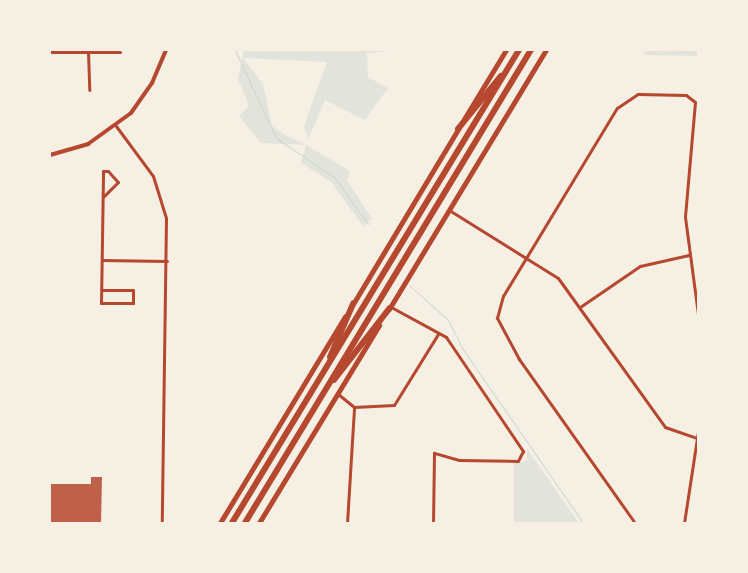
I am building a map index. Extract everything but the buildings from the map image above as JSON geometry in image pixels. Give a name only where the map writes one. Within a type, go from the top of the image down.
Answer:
[{"type":"highway","points":[[313,391],[353,304],[506,50]]},
{"type":"highway","points":[[232,523],[519,50]]},
{"type":"highway","points":[[245,523],[531,50]]},
{"type":"highway","points":[[318,402],[389,308],[546,50]]},
{"type":"highway","points":[[458,129],[508,69]]},
{"type":"main road","points":[[220,523],[353,304]]},
{"type":"main road","points":[[259,523],[389,308]]},
{"type":"street","points":[[50,156],[88,144],[116,126],[145,96],[166,50]]},
{"type":"street","points":[[50,52],[120,52]]},
{"type":"street","points":[[88,52],[88,90]]},
{"type":"street","points":[[635,523],[497,324],[503,296],[621,103],[644,93],[690,96],[695,107],[686,202],[689,255],[698,315]]},
{"type":"street","points":[[116,126],[140,154],[161,195],[167,261],[162,523]]},
{"type":"street","points":[[102,290],[133,290],[133,303],[101,302],[103,171],[108,171],[118,182],[104,196]]},
{"type":"street","points":[[449,210],[526,256],[558,278],[665,427],[697,438]]},
{"type":"street","points":[[580,307],[640,266],[689,255]]},
{"type":"street","points":[[102,260],[167,261]]},
{"type":"street","points":[[389,308],[438,334],[456,351],[524,457],[518,461],[459,460],[434,453],[433,523]]},
{"type":"street","points":[[338,394],[354,407],[394,406],[438,334]]},
{"type":"street","points":[[348,523],[354,407]]},
{"type":"street","points":[[684,523],[698,432]]},
{"type":"shaded area","points":[[244,50],[398,50],[367,53],[368,77],[388,88],[365,120],[325,100],[308,140],[304,126],[327,62],[243,58],[263,84],[272,126],[283,134],[306,145],[261,143],[239,116],[249,106],[238,79]]},
{"type":"shaded area","points":[[646,50],[698,50],[698,56],[643,55]]},
{"type":"shaded area","points":[[306,145],[350,171],[347,180],[372,219],[363,226],[331,182],[301,163]]},
{"type":"shaded area","points":[[527,449],[579,523],[514,523],[514,463],[527,461]]},
{"type":"waterway","points":[[235,50],[276,138],[334,177],[368,224]]},
{"type":"waterway","points":[[410,286],[448,320],[462,348],[583,523]]}]
